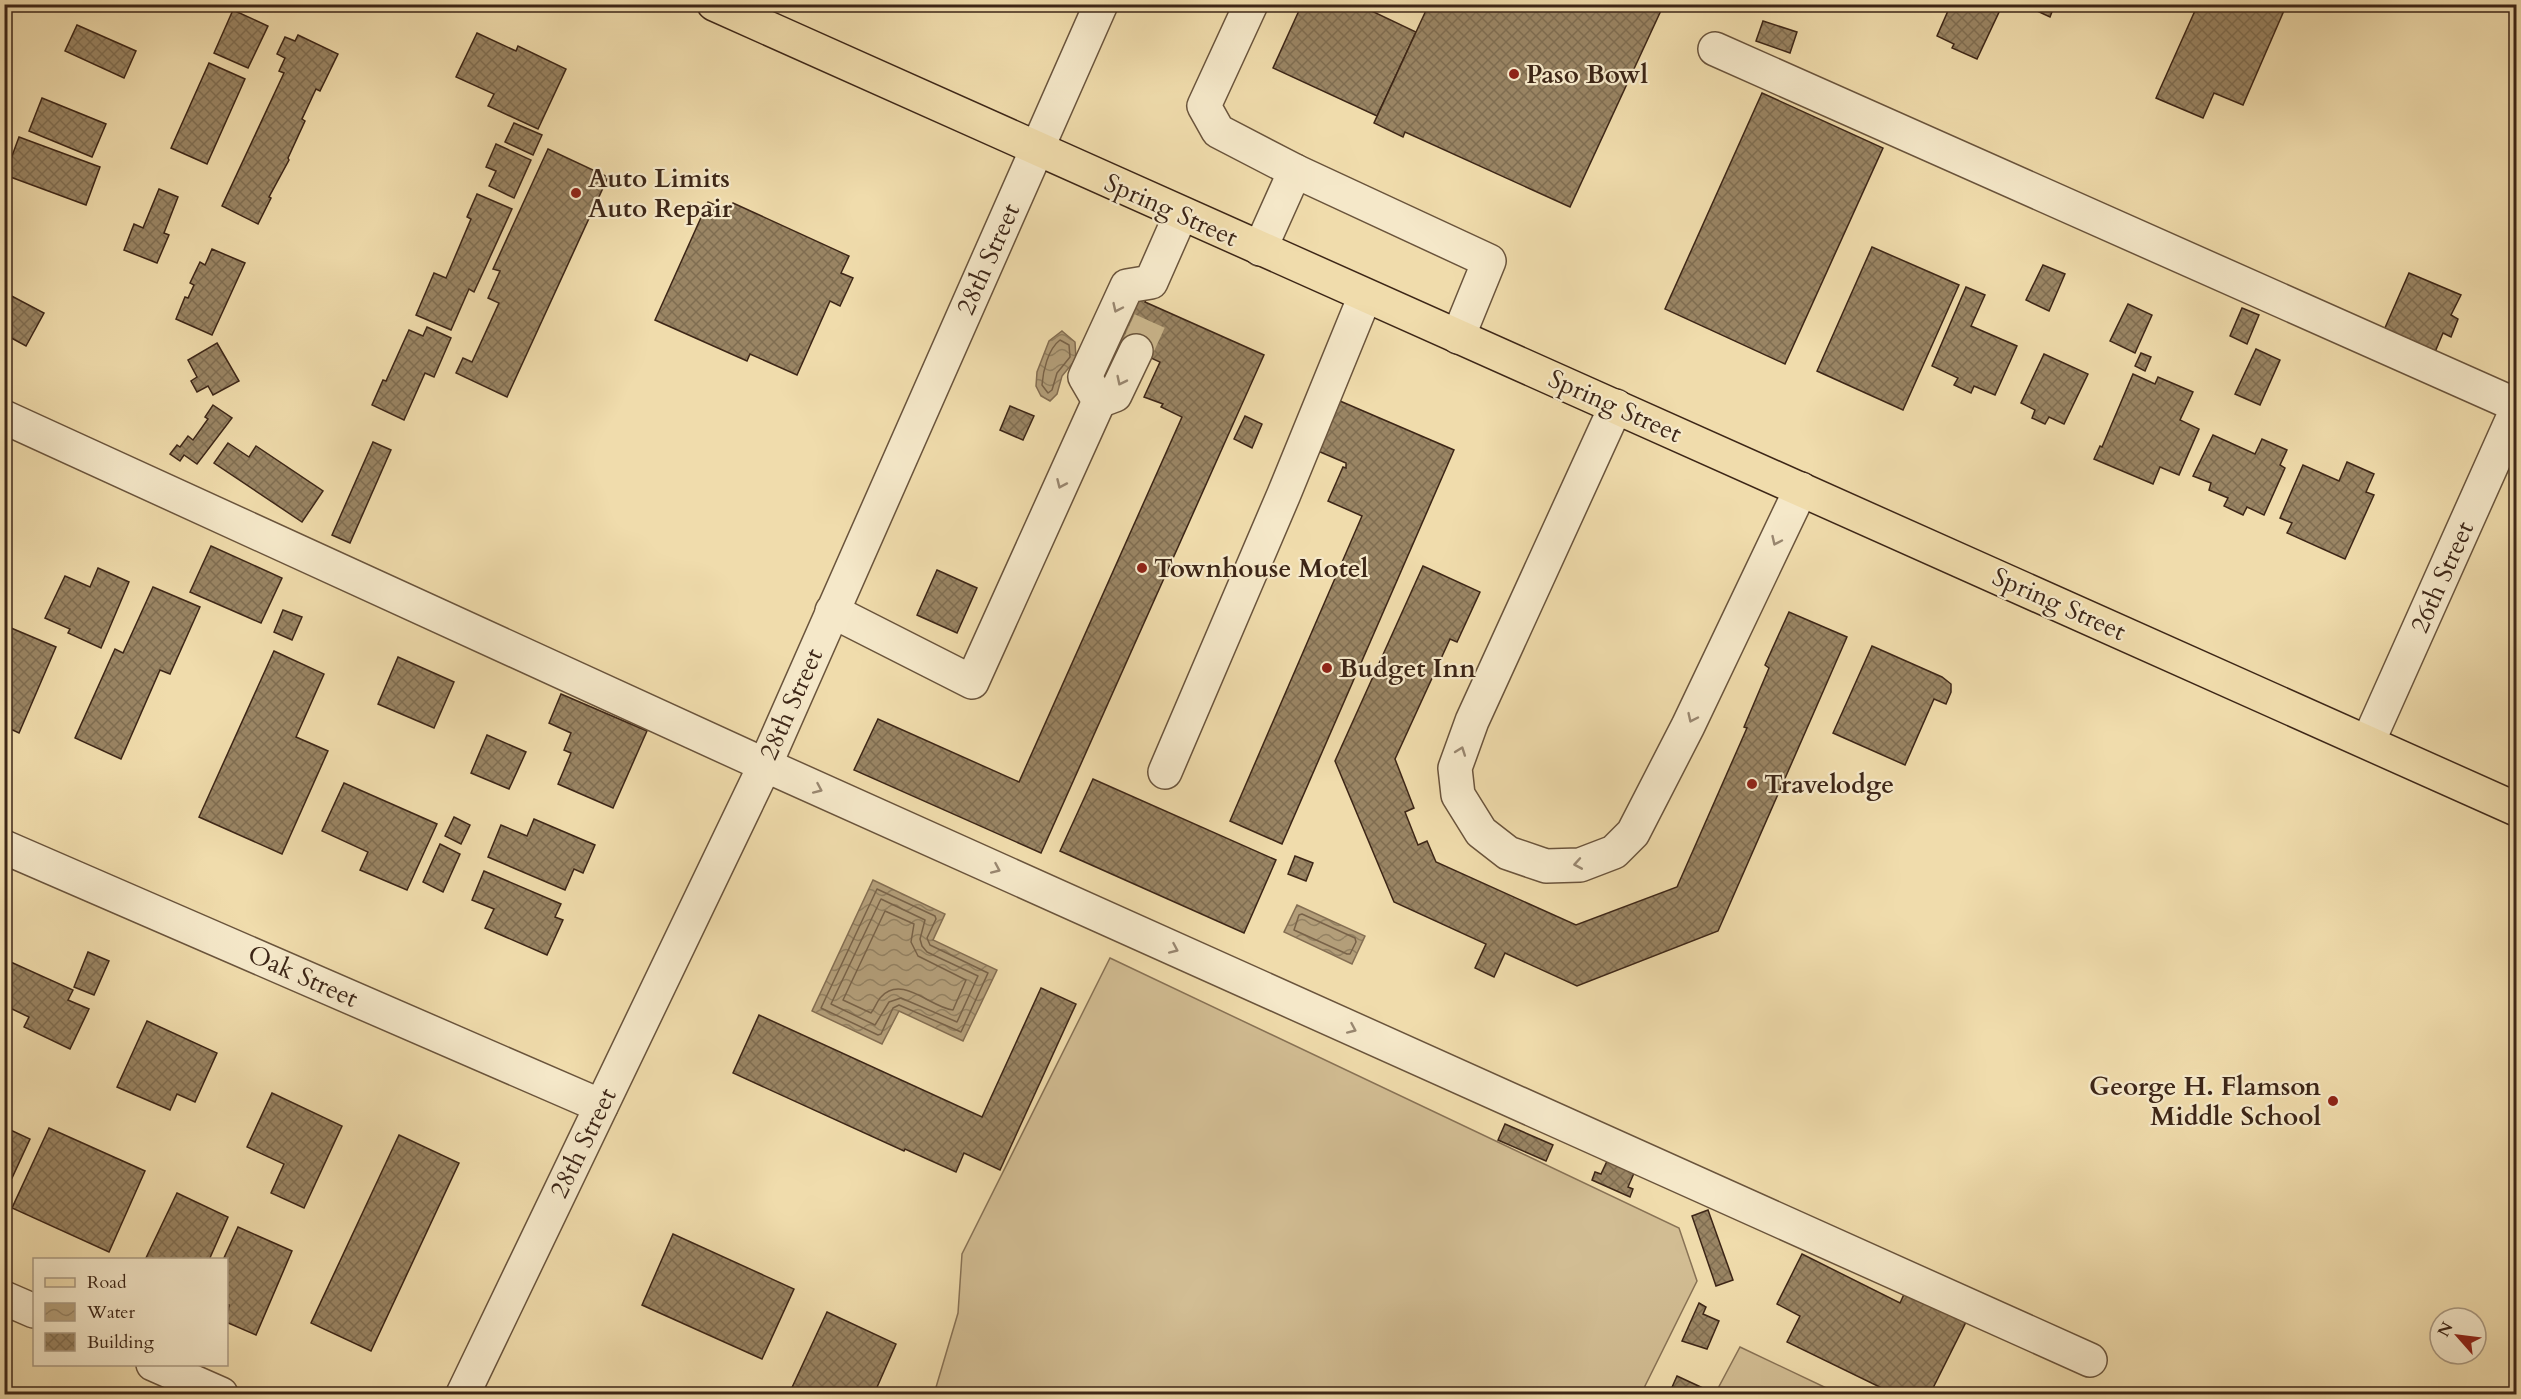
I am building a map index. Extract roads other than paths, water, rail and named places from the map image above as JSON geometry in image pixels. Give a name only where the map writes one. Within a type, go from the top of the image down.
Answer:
[{"type":"main road","name":"Spring Street","points":[[714,4],[2517,809]]},
{"type":"street","name":"28th Street","points":[[462,1395],[765,765],[1101,4]]},
{"type":"street","points":[[1251,4],[1204,105],[1218,131],[1295,171],[1489,261],[1458,337]]},
{"type":"street","points":[[1715,49],[2517,405]]},
{"type":"street","points":[[1260,249],[1295,171]]},
{"type":"street","points":[[1099,401],[1085,377],[1127,286],[1153,294],[1181,214]]},
{"type":"street","points":[[1165,772],[1284,494],[1365,296]]},
{"type":"street","points":[[832,611],[972,682],[1099,401],[1115,395],[1136,351]]},
{"type":"street","points":[[1616,406],[1472,721],[1455,768],[1458,795],[1481,832],[1508,853],[1546,866],[1580,865],[1614,852],[1633,833],[1688,726],[1801,489]]},
{"type":"street","name":"26th Street","points":[[2368,742],[2517,411]]},
{"type":"street","points":[[4,417],[765,765],[2090,1360]]},
{"type":"street","name":"Oak Street","points":[[4,846],[601,1106]]},
{"type":"street","points":[[4,1298],[33,1311]]},
{"type":"street","points":[[155,1366],[220,1395]]},
{"type":"water","points":[[1062,331],[1075,342],[1076,359],[1062,376],[1057,394],[1050,401],[1041,396],[1036,386],[1037,372],[1049,341]]},
{"type":"water","points":[[873,880],[945,914],[933,940],[997,970],[963,1041],[899,1011],[882,1044],[812,1011]]},
{"type":"water","points":[[1297,905],[1365,936],[1352,964],[1284,932]]},
{"type":"tunnel","points":[[1136,351],[1156,307]]},
{"type":"place","name":"Paso Bowl","points":[[1514,74]]},
{"type":"place","name":"Auto Limits Auto Repair","points":[[576,193]]},
{"type":"place","name":"Townhouse Motel","points":[[1142,568]]},
{"type":"place","name":"Budget Inn","points":[[1327,668]]},
{"type":"place","name":"Travelodge","points":[[1752,784]]},
{"type":"place","name":"George H. Flamson Middle School","points":[[2333,1101]]}]
